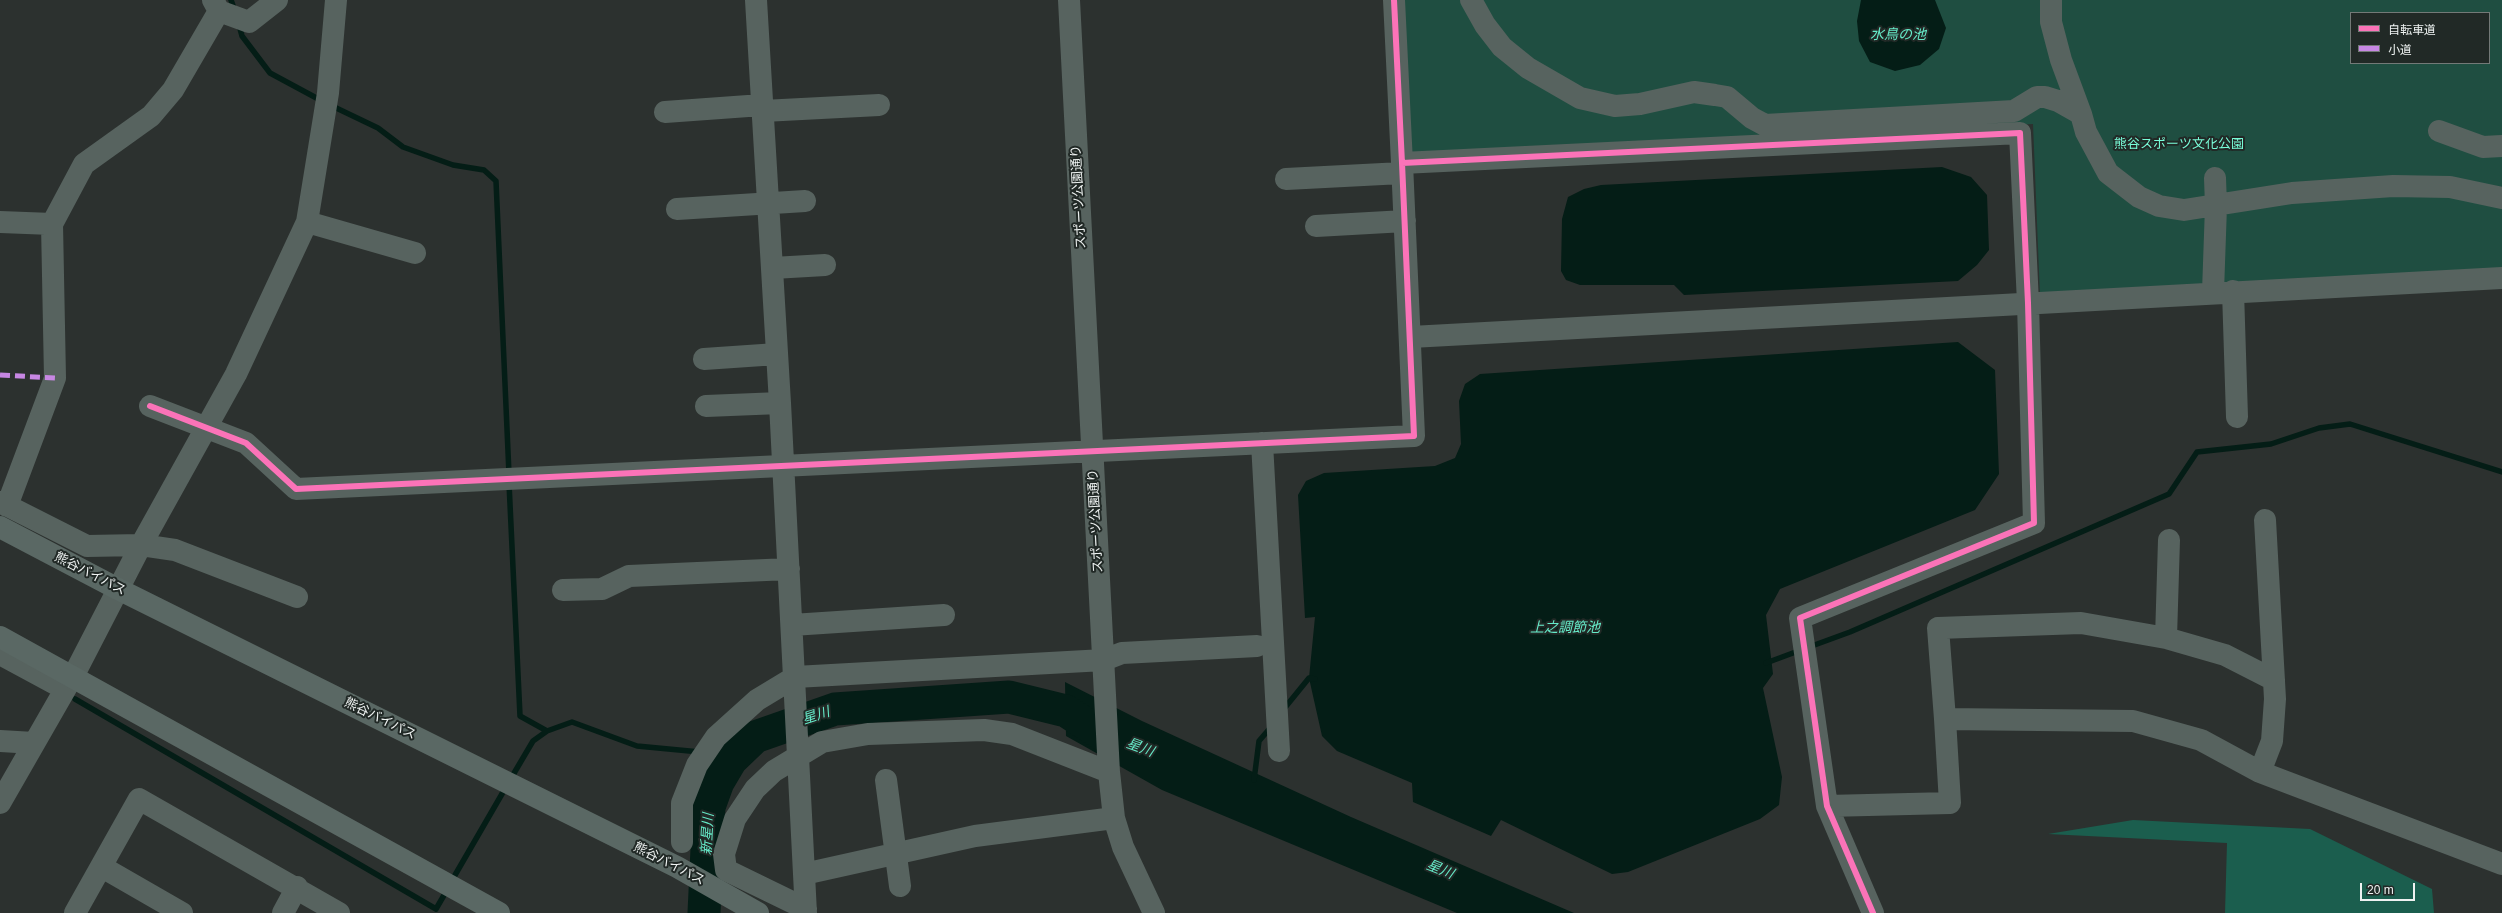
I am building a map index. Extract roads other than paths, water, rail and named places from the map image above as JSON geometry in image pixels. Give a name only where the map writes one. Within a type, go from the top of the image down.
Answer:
[{"type":"highway","name":"熊谷バイパス","points":[[0,527],[118,589],[677,867],[724,892],[758,913]]},
{"type":"highway","points":[[0,637],[69,683],[437,879],[491,911]]},
{"type":"street","points":[[277,0],[249,22],[219,8],[173,90],[151,116],[84,164],[52,224],[55,378],[3,504],[87,546],[141,545],[175,550],[297,597]]},
{"type":"street","points":[[0,803],[69,683],[205,426],[236,374],[307,222],[325,116],[336,0]]},
{"type":"street","points":[[756,0],[784,465],[795,677],[797,756],[806,911]]},
{"type":"street","name":"スポーツ公園通り","points":[[1069,0],[1109,772],[1114,818],[1123,847],[1154,913]]},
{"type":"street","points":[[150,406],[246,443],[296,489],[1414,436],[1411,337],[1394,0]]},
{"type":"street","points":[[1471,0],[1485,25],[1502,47],[1528,68],[1580,98],[1615,106],[1647,103],[1694,92],[1727,97],[1752,118],[1765,125],[2014,111],[2037,97],[2046,97],[2058,101],[2081,114]]},
{"type":"street","points":[[2052,0],[2052,22],[2061,60],[2086,132],[2108,173],[2139,197],[2159,206],[2184,210],[2292,193],[2393,186],[2450,187],[2502,198]]},
{"type":"street","points":[[665,112],[879,104]]},
{"type":"street","points":[[2439,131],[2483,147],[2502,146]]},
{"type":"street","points":[[1286,179],[1402,168],[2020,133],[2028,303],[2034,523],[1800,618],[1827,806],[1873,913]]},
{"type":"street","points":[[2214,178],[2223,292],[2237,417]]},
{"type":"street","points":[[677,209],[806,201]]},
{"type":"street","points":[[1316,226],[1405,221]]},
{"type":"street","points":[[0,222],[52,224]]},
{"type":"street","points":[[307,222],[414,253]]},
{"type":"street","points":[[773,268],[825,266]]},
{"type":"street","points":[[1411,337],[2502,278]]},
{"type":"street","points":[[704,359],[777,354]]},
{"type":"street","points":[[706,406],[780,403]]},
{"type":"street","points":[[1262,443],[1279,751]]},
{"type":"street","points":[[2260,772],[2272,741],[2274,680],[2265,520]]},
{"type":"street","points":[[2166,638],[2169,540]]},
{"type":"street","points":[[563,590],[602,589],[629,576],[789,569]]},
{"type":"street","points":[[792,625],[944,615]]},
{"type":"street","points":[[1827,806],[1950,803],[1938,628],[2081,623],[2166,638],[2225,655],[2274,680]]},
{"type":"street","points":[[682,842],[682,803],[697,765],[712,743],[757,700],[795,677],[1104,667],[1122,654],[1257,646]]},
{"type":"street","points":[[0,654],[69,683]]},
{"type":"street","points":[[1945,719],[2134,721],[2201,740],[2260,772],[2502,864]]},
{"type":"street","points":[[806,911],[726,870],[724,854],[735,819],[755,789],[774,771],[822,742],[868,734],[984,730],[1012,734],[1109,772]]},
{"type":"street","points":[[0,740],[34,743]]},
{"type":"street","points":[[886,780],[900,886]]},
{"type":"street","points":[[75,913],[139,799],[297,887],[339,913]]},
{"type":"street","points":[[804,874],[976,836],[1114,818]]},
{"type":"street","points":[[102,867],[182,913]]},
{"type":"street","points":[[283,913],[297,887]]},
{"type":"water","name":"水鳥の池","points":[[1861,0],[1935,0],[1946,28],[1939,49],[1920,65],[1895,71],[1870,62],[1859,41],[1857,21]]},
{"type":"water","points":[[1942,167],[1971,177],[1987,195],[1989,250],[1977,265],[1958,281],[1684,295],[1674,285],[1580,285],[1566,280],[1561,271],[1562,219],[1568,197],[1584,189],[1601,185]]},
{"type":"water","name":"上之調節池","points":[[1958,342],[1995,370],[1999,474],[1975,510],[1780,589],[1766,615],[1773,674],[1763,688],[1782,777],[1779,805],[1760,819],[1628,872],[1612,874],[1501,820],[1491,836],[1413,802],[1412,783],[1337,751],[1322,736],[1309,678],[1315,617],[1305,618],[1298,495],[1306,481],[1324,473],[1435,466],[1455,458],[1461,444],[1459,401],[1465,384],[1480,374]]},
{"type":"water","points":[[1065,682],[1142,721],[1351,817],[1574,913],[1457,913],[1162,790],[1066,736]]},
{"type":"waterway","points":[[231,0],[235,11]]},
{"type":"waterway","points":[[239,25],[242,36],[270,73],[322,101]]},
{"type":"waterway","points":[[330,105],[378,128],[403,147],[453,165],[484,170],[496,181],[509,474]]},
{"type":"waterway","points":[[1809,647],[1850,632],[2169,494],[2197,452],[2271,444],[2319,428],[2350,424],[2502,472]]},
{"type":"waterway","points":[[509,483],[520,716],[547,731]]},
{"type":"waterway","points":[[1766,663],[1801,650]]},
{"type":"waterway","points":[[1283,710],[1309,678],[1315,679]]},
{"type":"waterway","name":"星川","points":[[704,913],[709,807],[718,782],[731,760],[755,737],[835,709],[1009,697],[1066,711],[1103,735]]},
{"type":"waterway","points":[[75,699],[436,909],[447,890]]},
{"type":"waterway","points":[[510,780],[533,741],[547,731],[572,722],[637,746],[700,752]]},
{"type":"waterway","points":[[1254,780],[1259,741],[1271,727]]},
{"type":"waterway","points":[[710,755],[731,760]]},
{"type":"waterway","points":[[451,882],[506,787]]},
{"type":"park label","name":"熊谷スポーツ文化公園","points":[[2179,144]]},
{"type":"water label","name":"新星川","points":[[708,834]]}]
